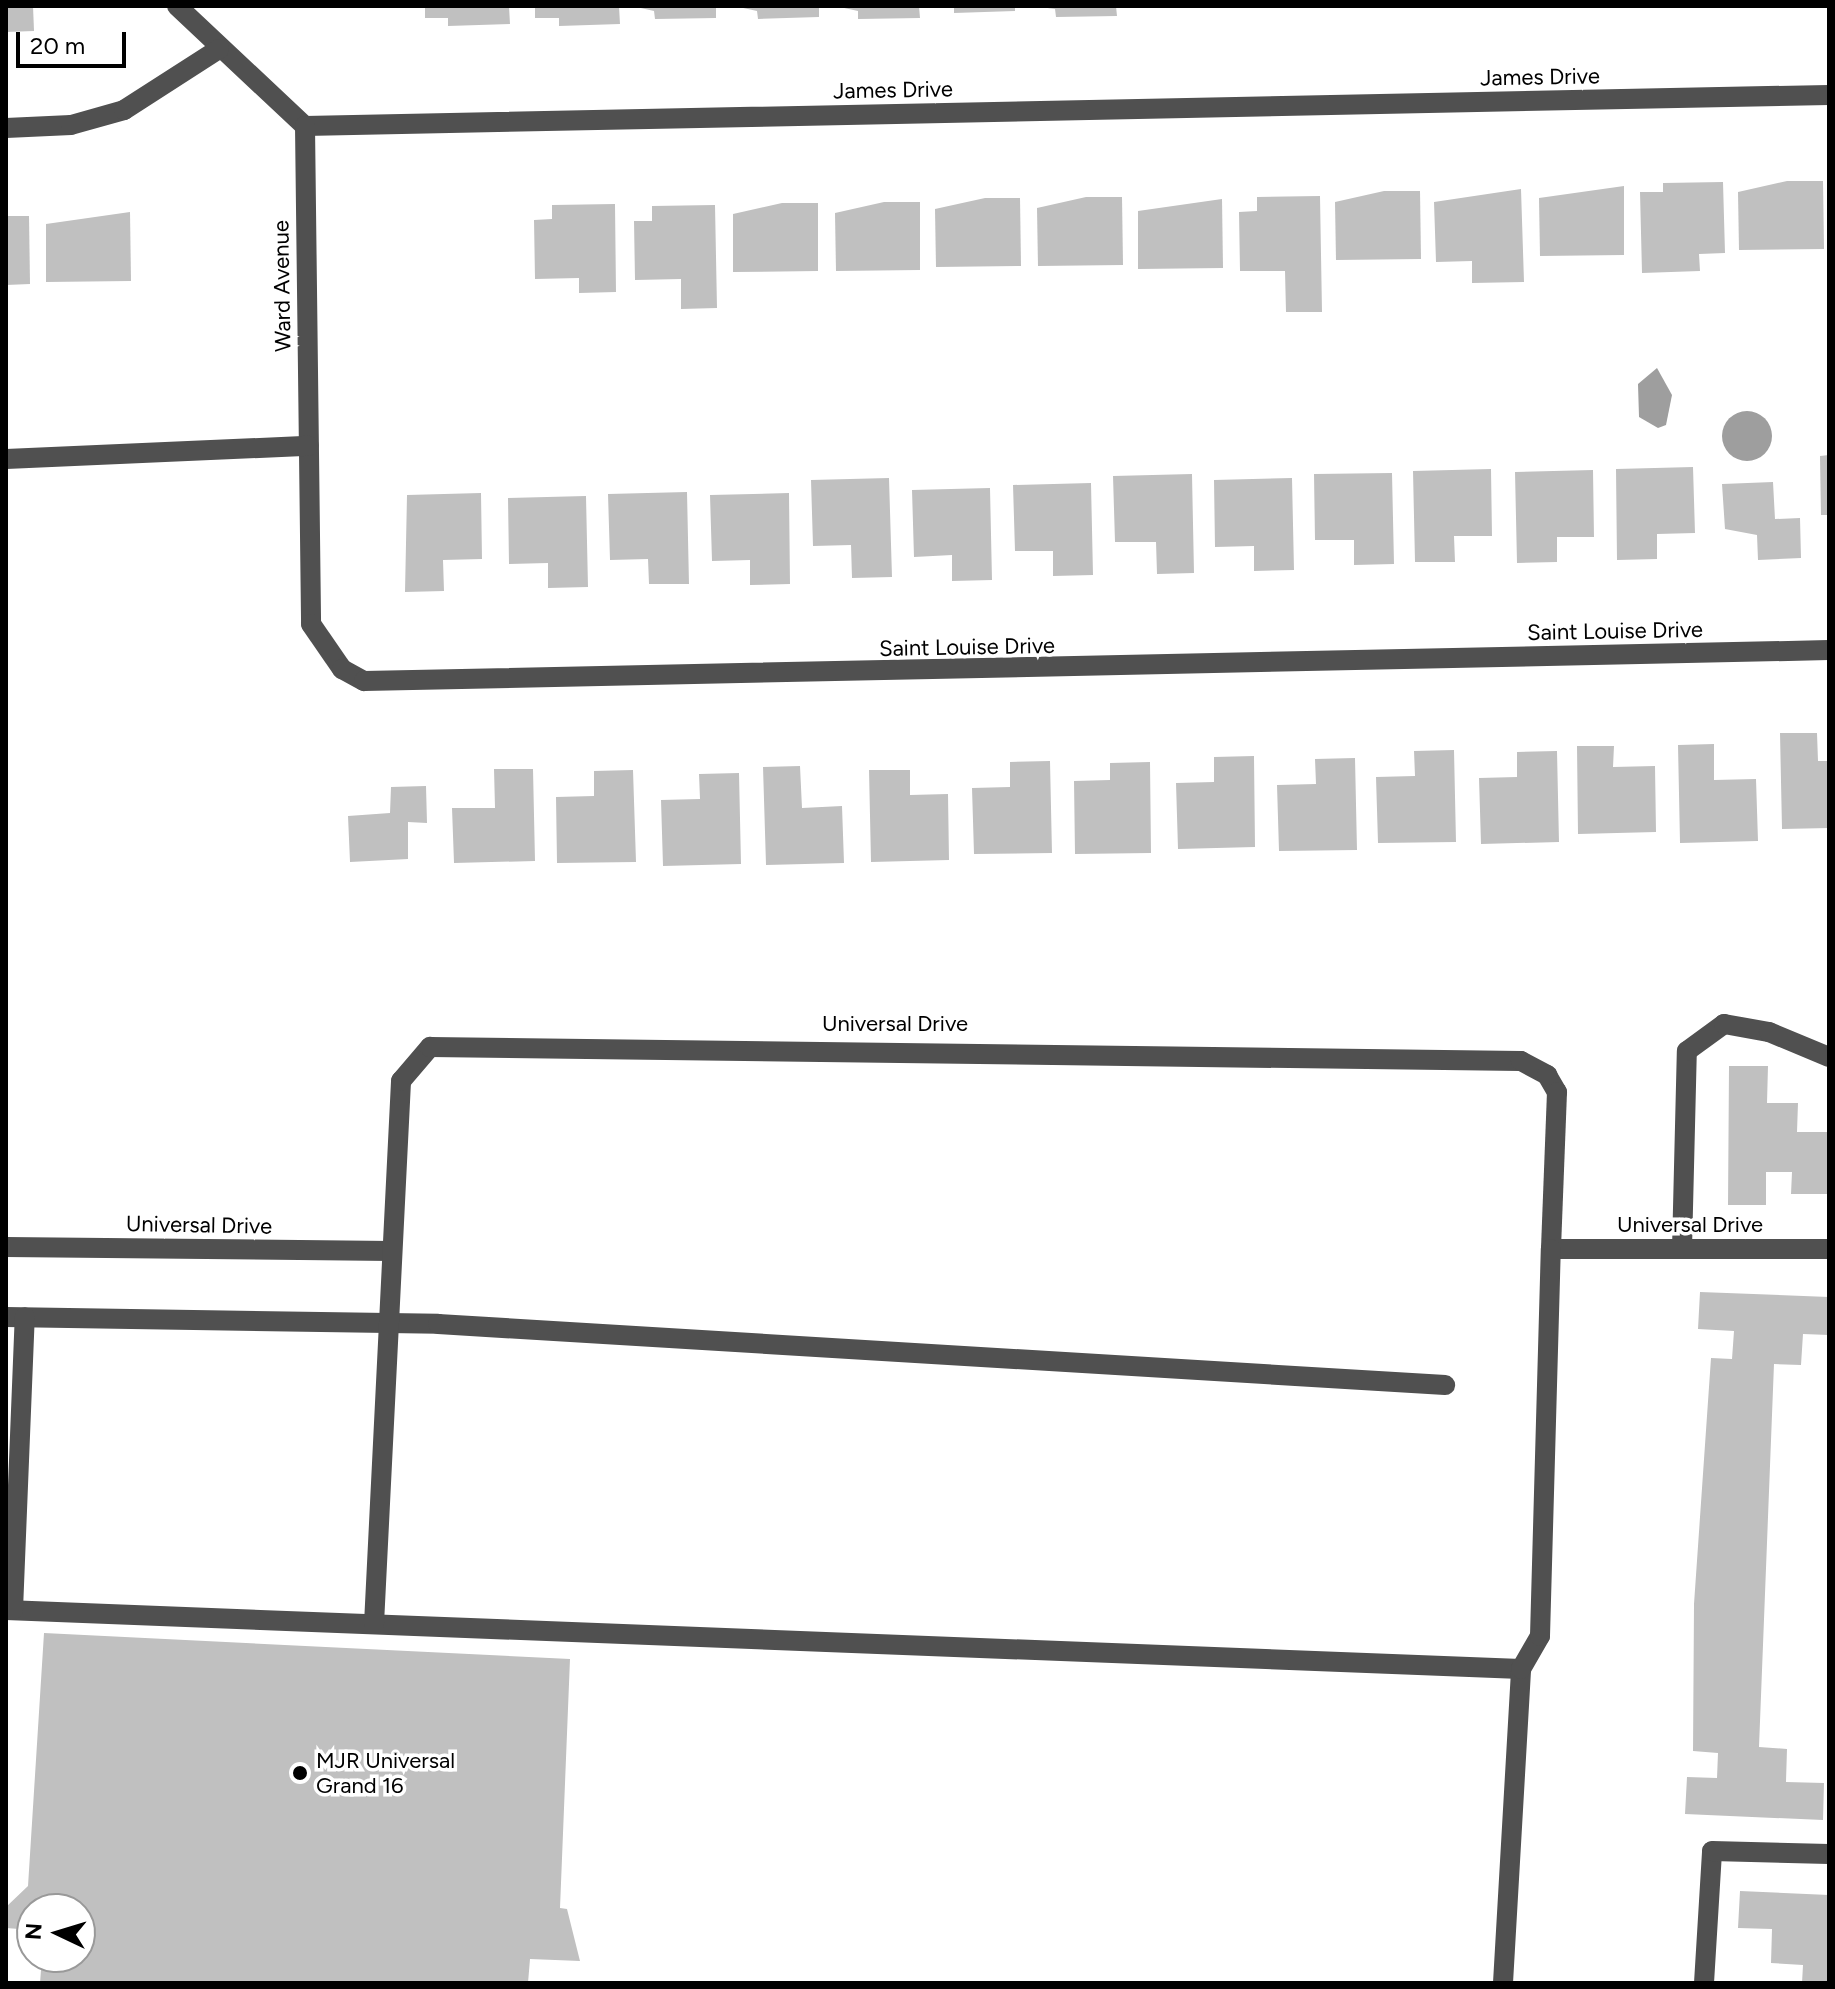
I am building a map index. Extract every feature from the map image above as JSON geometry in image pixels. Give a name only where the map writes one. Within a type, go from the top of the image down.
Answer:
[{"type":"street","points":[[177,6],[219,49],[305,126]]},
{"type":"street","points":[[6,128],[71,125],[124,110],[219,49]]},
{"type":"street","name":"James Drive","points":[[305,126],[1829,95]]},
{"type":"street","name":"Ward Avenue","points":[[305,126],[309,446]]},
{"type":"street","points":[[6,459],[309,446]]},
{"type":"street","name":"Saint Louise Drive","points":[[309,446],[311,624],[342,669],[393,685],[1829,650]]},
{"type":"street","points":[[1682,1249],[1687,1051],[1724,1024],[1769,1032],[1829,1057]]},
{"type":"street","name":"Universal Drive","points":[[374,1624],[401,1081],[430,1047],[1521,1061],[1547,1075],[1557,1092],[1551,1249],[1829,1249]]},
{"type":"street","name":"Universal Drive","points":[[6,1247],[390,1258]]},
{"type":"street","points":[[1503,1983],[1521,1669],[1540,1636],[1551,1249]]},
{"type":"street","points":[[1445,1385],[388,1323],[16,1317],[10,1610],[1521,1669]]},
{"type":"street","points":[[1704,1983],[1712,1851],[1829,1854]]},
{"type":"shaded area","points":[[1657,368],[1672,395],[1666,425],[1658,428],[1639,417],[1638,384]]},
{"type":"shaded area","points":[[1747,411],[1764,419],[1772,436],[1764,453],[1747,461],[1730,453],[1722,436],[1730,419]]},
{"type":"building","points":[[6,6],[33,6],[34,31],[6,32]]},
{"type":"building","points":[[425,6],[509,6],[510,24],[448,26],[448,18],[425,18]]},
{"type":"building","points":[[535,6],[619,6],[620,24],[559,26],[559,18],[535,18]]},
{"type":"building","points":[[632,6],[716,6],[716,18],[655,19],[654,11]]},
{"type":"building","points":[[734,6],[819,6],[819,17],[758,19],[757,11]]},
{"type":"building","points":[[835,6],[919,6],[920,18],[858,19],[858,11]]},
{"type":"building","points":[[954,6],[1015,6],[1015,11],[954,13]]},
{"type":"building","points":[[1032,6],[1116,6],[1117,16],[1056,17],[1055,9]]},
{"type":"building","points":[[1787,181],[1823,181],[1824,249],[1739,250],[1738,192]]},
{"type":"building","points":[[1723,182],[1725,253],[1699,254],[1700,271],[1642,273],[1640,192],[1663,192],[1663,183]]},
{"type":"building","points":[[1624,186],[1624,255],[1540,256],[1539,198]]},
{"type":"building","points":[[1521,189],[1524,282],[1472,283],[1472,261],[1436,262],[1434,202]]},
{"type":"building","points":[[1384,191],[1420,191],[1421,259],[1336,260],[1335,202]]},
{"type":"building","points":[[1320,196],[1322,312],[1286,312],[1285,271],[1240,271],[1239,212],[1257,211],[1257,197]]},
{"type":"building","points":[[1086,197],[1122,197],[1123,265],[1038,266],[1037,208]]},
{"type":"building","points":[[985,198],[1020,198],[1021,266],[936,267],[935,209]]},
{"type":"building","points":[[1222,199],[1223,268],[1138,269],[1138,211]]},
{"type":"building","points":[[884,202],[920,202],[920,270],[836,271],[835,213]]},
{"type":"building","points":[[782,203],[818,203],[818,271],[733,272],[733,214]]},
{"type":"building","points":[[615,204],[616,292],[579,293],[579,278],[535,279],[534,220],[552,219],[552,205]]},
{"type":"building","points":[[715,205],[717,308],[681,309],[681,279],[635,280],[634,221],[652,221],[652,206]]},
{"type":"building","points":[[130,212],[131,281],[46,282],[46,224]]},
{"type":"building","points":[[6,216],[29,216],[30,284],[6,285]]},
{"type":"building","points":[[1829,455],[1829,515],[1821,515],[1820,456]]},
{"type":"building","points":[[1693,467],[1695,533],[1657,534],[1657,559],[1617,560],[1616,469]]},
{"type":"building","points":[[1491,469],[1492,536],[1454,536],[1455,562],[1415,562],[1413,471]]},
{"type":"building","points":[[1593,470],[1594,537],[1557,537],[1557,562],[1517,563],[1515,472]]},
{"type":"building","points":[[1392,473],[1394,564],[1354,565],[1354,540],[1315,540],[1314,474]]},
{"type":"building","points":[[1192,474],[1194,573],[1157,574],[1156,542],[1115,542],[1113,476]]},
{"type":"building","points":[[889,478],[892,577],[852,578],[851,545],[813,546],[811,480]]},
{"type":"building","points":[[1292,478],[1294,570],[1254,571],[1254,546],[1215,547],[1214,480]]},
{"type":"building","points":[[1773,482],[1775,519],[1800,518],[1801,558],[1758,560],[1757,535],[1725,529],[1722,484]]},
{"type":"building","points":[[1091,483],[1093,575],[1053,576],[1053,551],[1015,551],[1013,485]]},
{"type":"building","points":[[990,488],[992,580],[952,581],[952,555],[914,557],[912,490]]},
{"type":"building","points":[[687,492],[689,584],[649,584],[648,559],[610,560],[608,494]]},
{"type":"building","points":[[481,493],[482,559],[443,560],[444,591],[405,592],[407,495]]},
{"type":"building","points":[[789,493],[790,584],[750,585],[750,560],[712,561],[710,495]]},
{"type":"building","points":[[586,496],[588,587],[548,588],[548,563],[509,564],[508,498]]},
{"type":"building","points":[[1780,733],[1817,733],[1818,761],[1829,761],[1829,828],[1782,829]]},
{"type":"building","points":[[1714,744],[1714,780],[1756,779],[1758,841],[1680,843],[1678,745]]},
{"type":"building","points":[[1577,746],[1614,746],[1613,767],[1655,766],[1656,832],[1578,834]]},
{"type":"building","points":[[1454,750],[1456,842],[1378,843],[1376,777],[1415,776],[1414,751]]},
{"type":"building","points":[[1557,751],[1559,842],[1481,844],[1479,778],[1517,777],[1517,752]]},
{"type":"building","points":[[1254,756],[1255,847],[1178,849],[1176,783],[1214,782],[1214,757]]},
{"type":"building","points":[[1355,758],[1357,850],[1279,851],[1277,785],[1316,784],[1315,759]]},
{"type":"building","points":[[1050,761],[1052,853],[974,854],[972,788],[1010,787],[1010,762]]},
{"type":"building","points":[[1150,762],[1151,853],[1075,854],[1074,781],[1110,780],[1110,763]]},
{"type":"building","points":[[800,766],[802,808],[842,806],[844,863],[766,865],[763,767]]},
{"type":"building","points":[[494,769],[533,769],[535,861],[454,863],[452,808],[495,808]]},
{"type":"building","points":[[633,770],[636,862],[557,863],[556,797],[594,796],[594,771]]},
{"type":"building","points":[[869,770],[910,770],[910,795],[948,794],[949,860],[871,862]]},
{"type":"building","points":[[739,773],[741,864],[663,866],[661,800],[700,799],[699,774]]},
{"type":"building","points":[[426,786],[427,823],[408,822],[408,859],[350,862],[348,816],[390,813],[391,787]]},
{"type":"building","points":[[1729,1066],[1768,1066],[1767,1103],[1798,1103],[1797,1132],[1829,1132],[1829,1194],[1791,1194],[1792,1172],[1766,1172],[1766,1205],[1728,1205]]},
{"type":"building","points":[[1700,1292],[1829,1297],[1829,1335],[1803,1334],[1801,1365],[1774,1364],[1759,1747],[1787,1749],[1786,1782],[1824,1783],[1823,1820],[1685,1814],[1687,1777],[1717,1778],[1718,1753],[1693,1751],[1694,1604],[1711,1358],[1732,1359],[1734,1331],[1698,1329]]},
{"type":"building","name":"MJR Universal Grand 16","points":[[44,1633],[570,1659],[560,1908],[567,1909],[580,1961],[530,1959],[528,1983],[40,1983],[41,1973],[96,1973],[96,1893],[21,1893],[28,1886]]},
{"type":"building","points":[[1740,1891],[1829,1895],[1829,1983],[1802,1983],[1803,1965],[1771,1963],[1772,1929],[1738,1928]]},
{"type":"building","name":"MJR Universal Grand 16","points":[[16,1897],[16,1929],[6,1928],[6,1907]]},
{"type":"place","name":"MJR Universal Grand 16","points":[[300,1773]]}]
